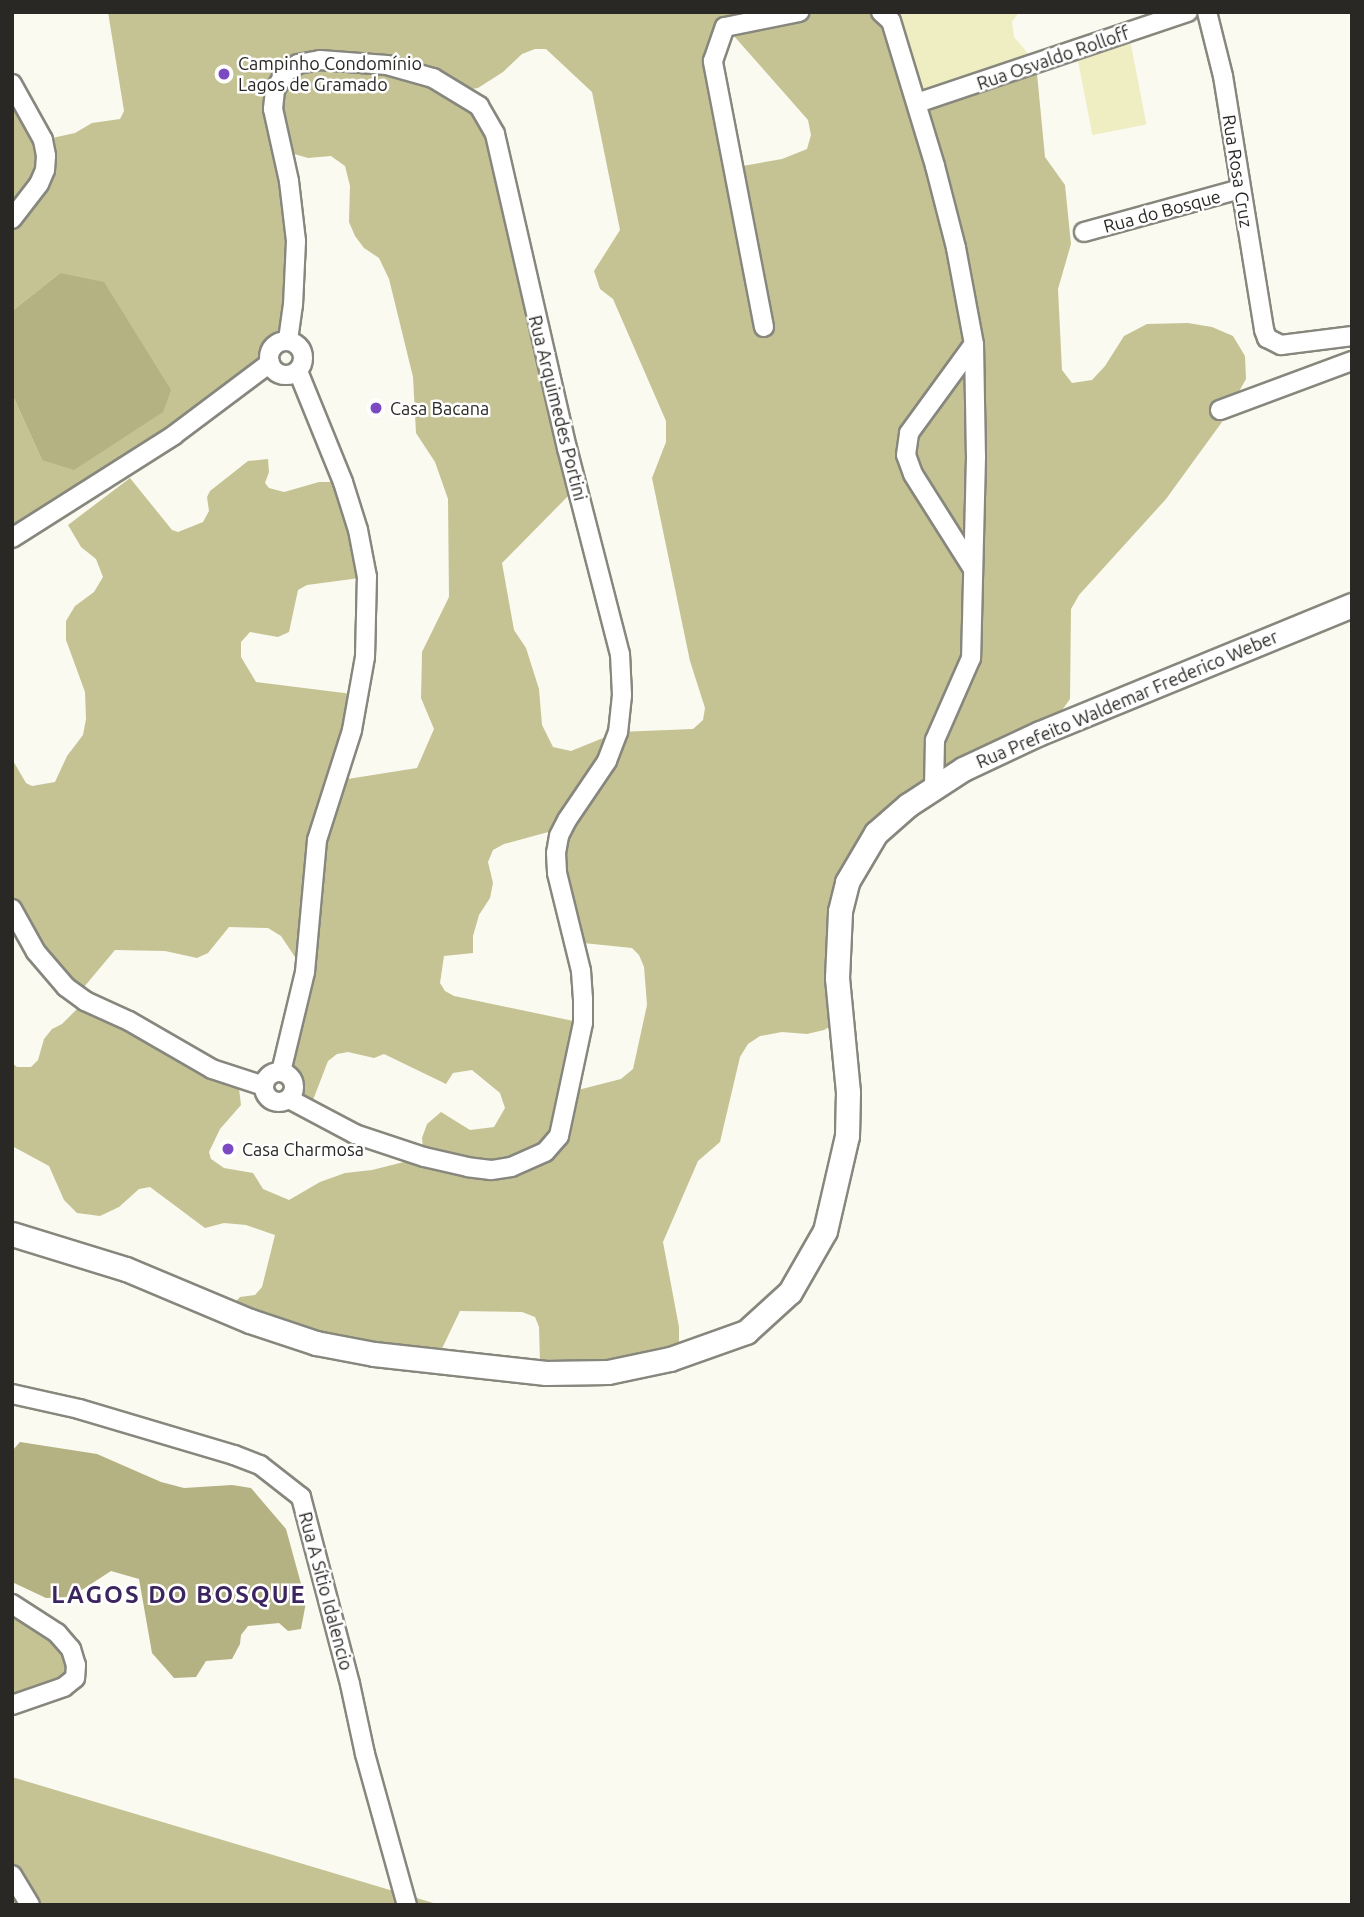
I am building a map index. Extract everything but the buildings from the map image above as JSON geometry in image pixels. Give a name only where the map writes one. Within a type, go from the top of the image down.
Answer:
[{"type":"street","points":[[764,327],[713,61],[725,27],[799,12]]},
{"type":"street","points":[[881,12],[891,21],[917,103],[956,248],[974,344],[976,457],[971,658],[935,740],[934,787]]},
{"type":"street","name":"Rua Osvaldo Rolloff","points":[[917,103],[1188,12]]},
{"type":"street","name":"Rua Rosa Cruz","points":[[1207,12],[1223,76],[1264,330],[1274,343],[1282,345],[1352,336]]},
{"type":"street","name":"Rua Arquimedes Portini","points":[[288,340],[293,305],[296,241],[289,181],[273,109],[275,90],[285,74],[299,64],[320,60],[387,65],[433,78],[478,106],[495,134],[564,435],[620,654],[621,682],[618,732],[607,761],[559,836],[557,873],[581,971],[583,1023],[559,1136],[545,1152],[532,1159],[511,1167],[491,1170],[424,1157],[355,1134],[289,1099]]},
{"type":"street","points":[[12,84],[43,140],[46,156],[45,170],[39,184],[12,219]]},
{"type":"street","name":"Rua do Bosque","points":[[1083,232],[1240,189]]},
{"type":"street","points":[[288,340],[299,346],[303,352],[302,365],[298,371],[285,375],[273,369],[269,356],[275,345],[288,340]]},
{"type":"street","points":[[973,569],[913,474],[906,455],[909,433],[974,344]]},
{"type":"street","points":[[1220,410],[1352,361]]},
{"type":"street","points":[[12,538],[174,435],[270,363]]},
{"type":"street","points":[[281,1072],[305,972],[317,839],[360,695],[367,576],[358,530],[339,470],[298,371]]},
{"type":"street","name":"Rua Prefeito Waldemar Frederico Weber","points":[[12,1234],[126,1269],[250,1321],[316,1343],[374,1354],[546,1373],[608,1371],[670,1359],[746,1332],[790,1292],[808,1265],[825,1231],[848,1136],[848,1092],[837,978],[840,911],[847,882],[876,832],[934,787],[1040,733],[1352,605]]},
{"type":"street","points":[[12,909],[36,953],[66,987],[85,1001],[129,1021],[212,1069],[264,1086],[272,1101],[289,1099],[294,1083],[281,1072]]},
{"type":"street","points":[[264,1086],[270,1075],[281,1072]]},
{"type":"street","name":"Rua A Sítio Idalencio","points":[[12,1394],[79,1409],[243,1458],[260,1465],[301,1497],[350,1684],[365,1754],[407,1905]]},
{"type":"street","points":[[12,1604],[57,1633],[71,1649],[76,1665],[75,1678],[64,1688],[12,1705]]},
{"type":"street","points":[[12,1875],[30,1905]]},
{"type":"shaded area","points":[[108,12],[881,12],[917,103],[1036,63],[1045,157],[1065,185],[1071,244],[1058,289],[1062,370],[1072,383],[1092,380],[1105,366],[1124,336],[1147,324],[1188,323],[1212,327],[1233,336],[1245,356],[1246,379],[1222,422],[1166,499],[1079,595],[1071,609],[1070,699],[1060,713],[876,833],[847,882],[842,1019],[824,1030],[807,1034],[782,1032],[760,1036],[748,1044],[740,1057],[720,1142],[698,1161],[663,1242],[679,1327],[679,1343],[670,1359],[540,1364],[539,1327],[535,1317],[522,1312],[460,1311],[436,1361],[227,1311],[240,1297],[255,1295],[262,1287],[275,1235],[246,1225],[224,1223],[205,1228],[150,1187],[139,1189],[119,1207],[100,1216],[77,1213],[64,1200],[49,1166],[12,1146],[12,1063],[17,1067],[31,1067],[38,1060],[44,1039],[52,1029],[62,1024],[85,1001],[238,1080],[241,1105],[220,1129],[209,1152],[211,1159],[224,1168],[253,1173],[263,1189],[289,1200],[320,1182],[345,1173],[372,1170],[424,1157],[422,1138],[427,1124],[441,1112],[470,1130],[494,1127],[505,1108],[500,1093],[472,1070],[453,1073],[446,1084],[384,1054],[374,1058],[348,1052],[337,1054],[328,1061],[309,1104],[293,1095],[294,1083],[286,1073],[305,972],[281,936],[268,928],[229,927],[208,953],[197,958],[165,951],[115,950],[84,987],[66,987],[12,909],[12,759],[26,783],[32,786],[55,782],[67,756],[83,735],[86,719],[85,692],[66,640],[66,621],[75,606],[94,592],[103,577],[96,559],[81,547],[68,525],[130,478],[172,530],[178,532],[203,522],[209,511],[207,497],[210,491],[248,461],[268,459],[269,472],[265,483],[269,488],[284,492],[319,482],[343,482],[367,577],[307,585],[298,590],[289,632],[278,637],[250,632],[241,642],[241,657],[256,682],[360,695],[335,781],[417,768],[434,729],[421,698],[422,652],[449,597],[448,499],[435,462],[416,433],[413,377],[389,279],[379,258],[364,248],[355,236],[349,222],[350,186],[345,166],[331,156],[308,158],[284,151],[296,241],[281,341],[271,350],[270,363],[12,534],[12,394],[42,460],[60,273],[12,311],[12,84],[43,140],[75,133],[92,123],[120,119],[124,111]],"holes":[[[726,27],[808,120],[811,135],[807,149],[782,159],[737,167],[713,61]],[[535,49],[546,49],[592,92],[620,230],[594,271],[600,289],[613,299],[666,421],[666,442],[652,478],[690,661],[705,708],[703,720],[693,729],[618,732],[571,751],[553,747],[542,725],[539,689],[526,648],[514,630],[502,563],[577,487],[495,134],[460,91],[478,88],[503,72],[522,54]],[[552,831],[583,943],[632,948],[639,955],[644,967],[647,1005],[633,1069],[621,1079],[570,1092],[583,1023],[454,996],[445,991],[440,983],[444,956],[473,953],[473,936],[479,915],[490,898],[493,883],[488,862],[493,850],[504,844]]]},
{"type":"shaded area","points":[[895,12],[1019,12],[1012,22],[1014,37],[1036,63],[917,103],[891,21]]},
{"type":"shaded area","points":[[1130,40],[1146,124],[1092,135],[1076,50]]},
{"type":"shaded area","points":[[60,273],[104,282],[171,390],[163,412],[74,470],[42,460],[12,394],[12,311]]},
{"type":"shaded area","points":[[20,1442],[97,1454],[161,1482],[184,1488],[232,1485],[251,1488],[286,1529],[306,1602],[301,1629],[288,1631],[279,1623],[248,1626],[241,1635],[240,1644],[232,1659],[206,1661],[196,1677],[174,1678],[152,1653],[139,1579],[111,1571],[71,1597],[46,1598],[12,1582],[12,1451]]},
{"type":"shaded area","points":[[12,1617],[53,1643],[65,1658],[66,1673],[60,1680],[12,1696]]},
{"type":"shaded area","points":[[12,1777],[440,1905],[12,1905]]},
{"type":"place","name":"Campinho Condomínio Lagos de Gramado","points":[[224,74]]},
{"type":"place","name":"Casa Bacana","points":[[376,408]]},
{"type":"place","name":"Casa Charmosa","points":[[228,1149]]},
{"type":"district","name":"LAGOS DO BOSQUE","points":[[179,1595]]}]
